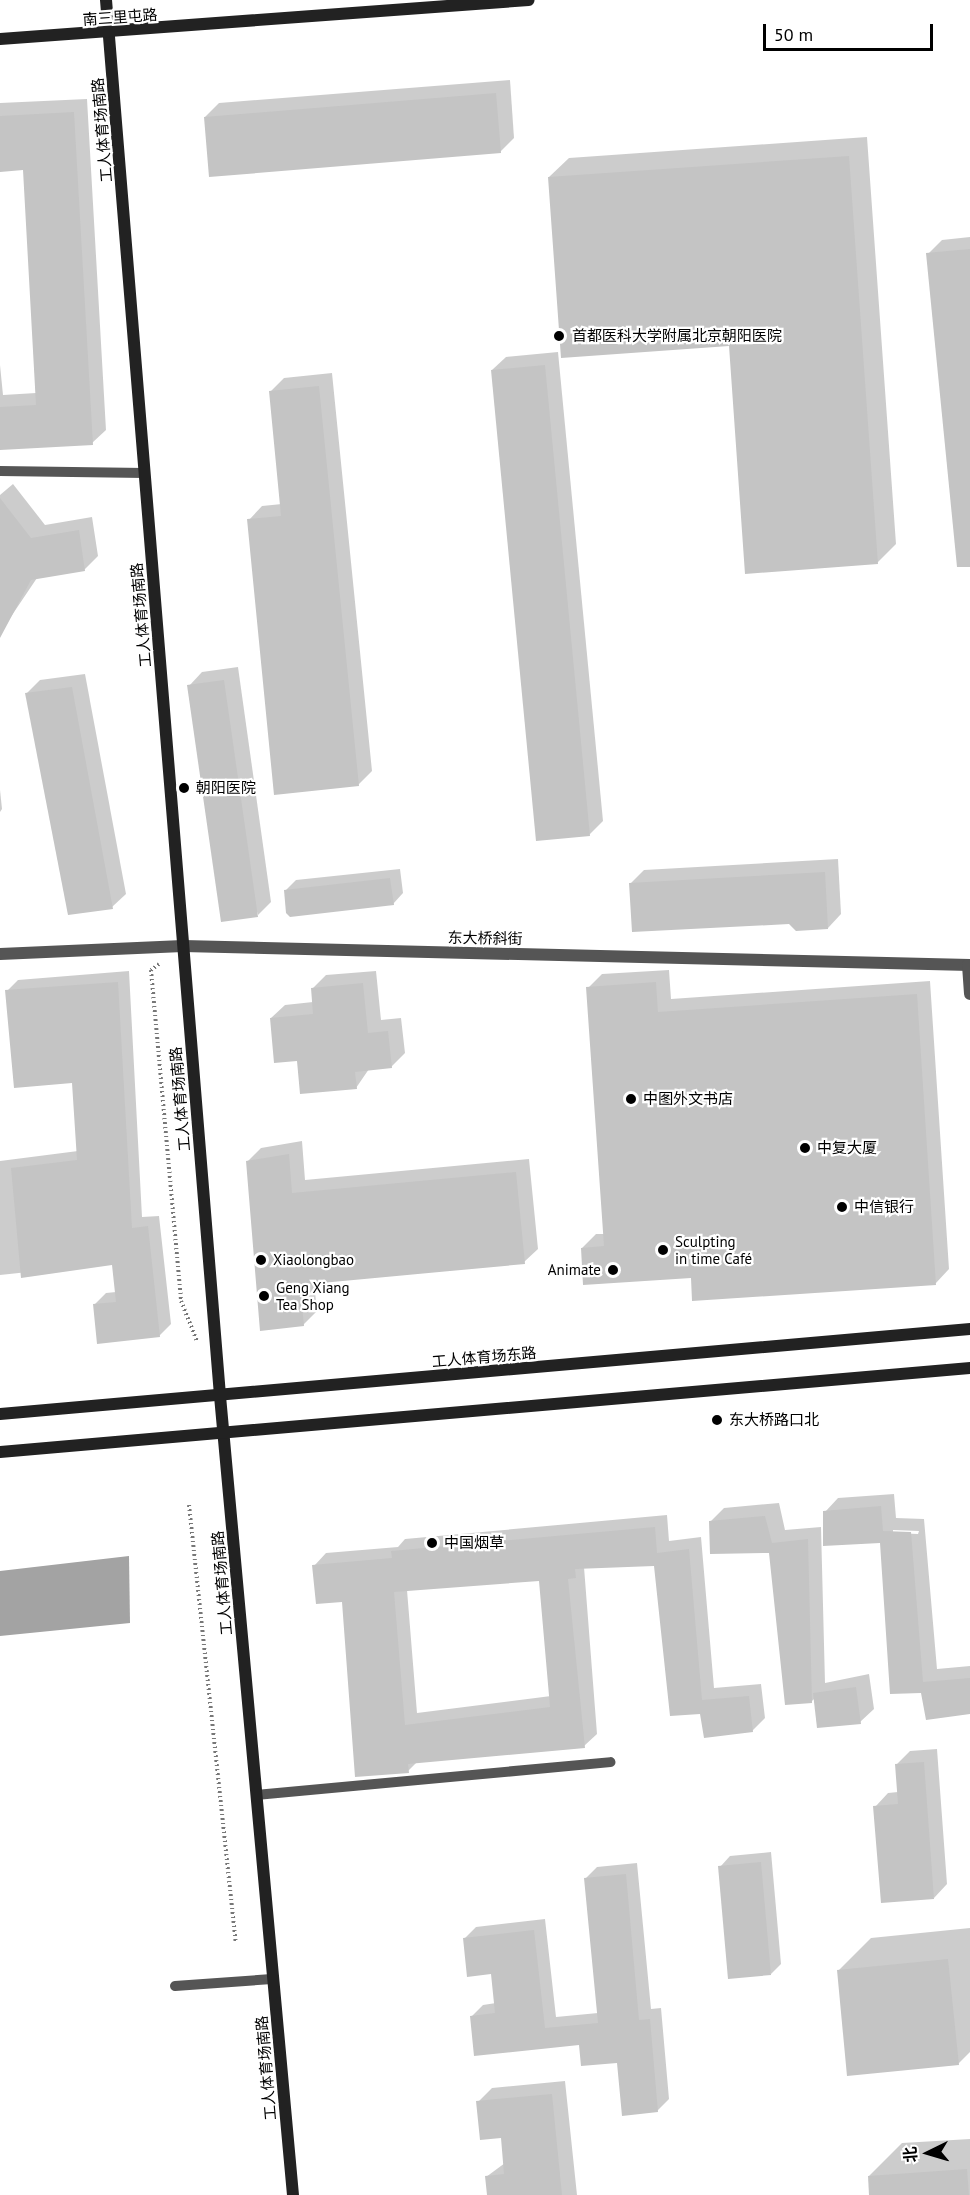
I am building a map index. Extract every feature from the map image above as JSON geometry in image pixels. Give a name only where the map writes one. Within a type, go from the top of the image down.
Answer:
[{"type":"street","name":"工人体育场南路","points":[[106,0],[223,1432],[293,2195]]},
{"type":"street","name":"南三里屯路","points":[[0,39],[108,34],[530,0]]},
{"type":"street","name":"东大桥斜街","points":[[0,954],[183,946],[969,965]]},
{"type":"street","points":[[969,965],[970,994]]},
{"type":"street","name":"工人体育场东路","points":[[0,1414],[970,1329]]},
{"type":"street","points":[[0,1452],[970,1368]]},
{"type":"lane","points":[[0,471],[145,473]]},
{"type":"lane","points":[[256,1795],[610,1762]]},
{"type":"lane","points":[[176,1986],[272,1979]]},
{"type":"path","points":[[183,946],[151,970],[181,1300],[202,1353]]},
{"type":"path","points":[[189,1505],[236,1942]]},
{"type":"shaded area","points":[[129,1556],[130,1623],[0,1636],[0,1571]]},
{"type":"building","points":[[496,93],[501,153],[209,177],[204,117]]},
{"type":"building","points":[[74,112],[93,445],[0,450],[0,407],[36,405],[23,170],[0,172],[0,116]]},
{"type":"building","points":[[849,156],[878,564],[745,574],[729,346],[561,358],[548,177]]},
{"type":"building","points":[[970,249],[970,567],[957,567],[926,253]]},
{"type":"building","points":[[545,365],[590,836],[536,841],[491,370]]},
{"type":"building","points":[[319,386],[359,786],[274,795],[247,519],[281,516],[269,391]]},
{"type":"building","points":[[0,498],[31,538],[79,530],[85,571],[31,580],[0,638]]},
{"type":"building","points":[[224,680],[258,917],[221,922],[187,685]]},
{"type":"building","points":[[72,687],[113,909],[68,915],[25,693]]},
{"type":"building","points":[[825,872],[828,929],[796,931],[789,924],[632,932],[629,883]]},
{"type":"building","points":[[390,878],[394,905],[290,917],[286,913],[284,890]]},
{"type":"building","points":[[118,982],[132,1228],[148,1226],[160,1337],[97,1344],[93,1304],[116,1302],[112,1265],[21,1278],[11,1168],[77,1160],[72,1083],[14,1088],[5,990]]},
{"type":"building","name":"中复大厦","points":[[656,982],[658,1012],[917,994],[936,1285],[692,1301],[691,1278],[583,1285],[581,1248],[604,1246],[586,987]]},
{"type":"building","points":[[363,983],[368,1033],[388,1031],[392,1068],[355,1072],[357,1089],[300,1094],[297,1061],[274,1063],[270,1018],[313,1014],[311,988]]},
{"type":"building","points":[[289,1154],[292,1193],[516,1172],[525,1264],[300,1285],[304,1326],[260,1331],[246,1161]]},
{"type":"building","points":[[881,1506],[883,1531],[911,1532],[923,1682],[970,1678],[970,1714],[926,1720],[921,1693],[890,1694],[880,1543],[823,1546],[823,1511]]},
{"type":"building","points":[[765,1516],[772,1543],[808,1539],[812,1703],[785,1705],[769,1553],[710,1554],[709,1521]]},
{"type":"building","points":[[655,1527],[657,1553],[689,1549],[702,1700],[749,1696],[753,1732],[704,1738],[700,1714],[670,1716],[654,1566],[575,1569],[576,1578],[568,1579],[585,1748],[408,1764],[409,1773],[355,1777],[342,1602],[316,1604],[312,1565],[392,1558],[391,1551]],"holes":[[[539,1581],[550,1707],[405,1725],[394,1592]]]},
{"type":"building","points":[[856,1687],[861,1724],[817,1728],[813,1693]]},
{"type":"building","points":[[924,1762],[934,1899],[881,1903],[873,1806],[898,1804],[895,1764]]},
{"type":"building","points":[[761,1862],[771,1975],[728,1979],[718,1866]]},
{"type":"building","points":[[626,1874],[639,2020],[650,2019],[658,2112],[622,2116],[617,2063],[581,2066],[579,2045],[474,2056],[470,2016],[495,2013],[491,1974],[467,1977],[463,1938],[534,1930],[545,2028],[598,2023],[584,1878]]},
{"type":"building","points":[[948,1959],[959,2065],[847,2076],[837,1970]]},
{"type":"building","points":[[552,2094],[562,2195],[487,2195],[485,2176],[504,2174],[501,2138],[480,2140],[476,2101]]},
{"type":"building","points":[[967,2169],[969,2195],[869,2195],[868,2176]]},
{"type":"place","name":"首都医科大学附属北京朝阳医院","points":[[559,336]]},
{"type":"place","name":"朝阳医院","points":[[184,788]]},
{"type":"place","name":"中图外文书店","points":[[631,1099]]},
{"type":"place","name":"中复大厦","points":[[805,1148]]},
{"type":"place","name":"中信银行","points":[[842,1207]]},
{"type":"place","name":"Sculpting in time Café","points":[[663,1250]]},
{"type":"place","name":"Xiaolongbao","points":[[261,1260]]},
{"type":"place","name":"Animate","points":[[613,1270]]},
{"type":"place","name":"Geng Xiang Tea Shop","points":[[264,1296]]},
{"type":"place","name":"东大桥路口北","points":[[717,1420]]},
{"type":"place","name":"中国烟草","points":[[432,1543]]}]
